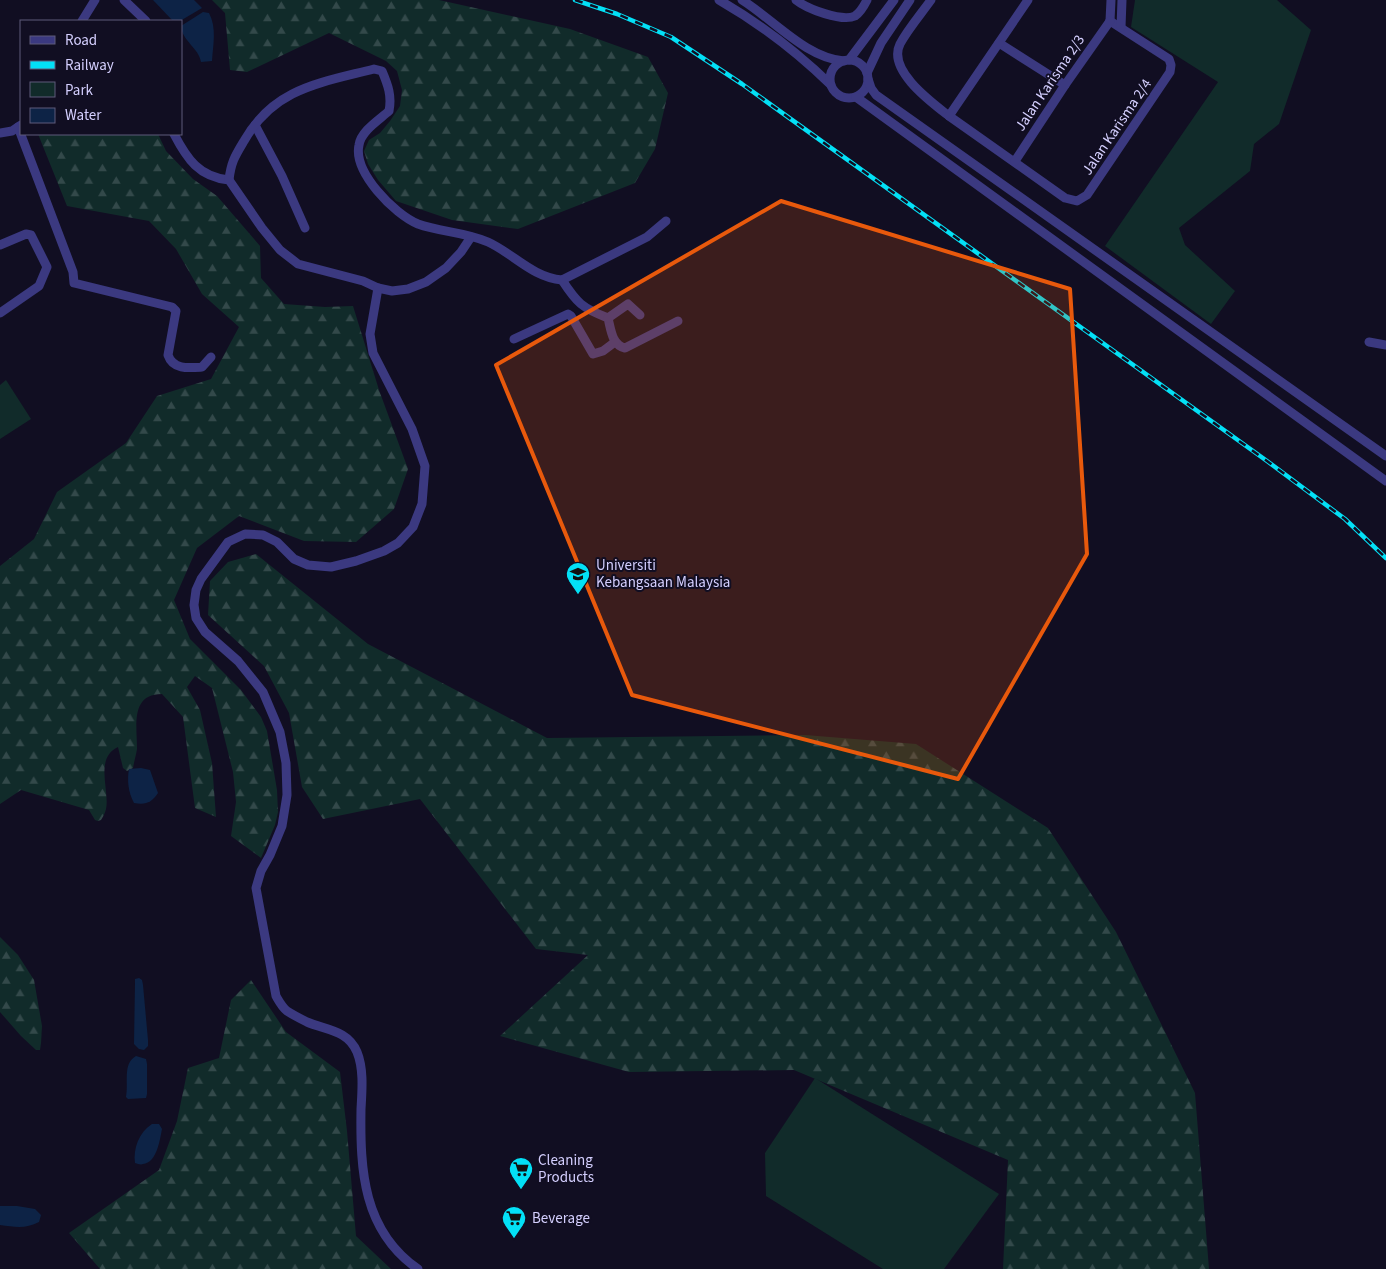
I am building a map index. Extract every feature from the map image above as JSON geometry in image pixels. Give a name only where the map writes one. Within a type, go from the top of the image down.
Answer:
[{"type":"street","points":[[83,20],[95,0]]},
{"type":"street","points":[[124,0],[145,20]]},
{"type":"street","points":[[719,0],[778,40],[814,68],[838,95],[844,97],[856,97],[867,87],[868,76],[881,43],[910,0]]},
{"type":"street","points":[[742,0],[806,47],[831,60],[847,60],[861,64],[876,95],[1386,456]]},
{"type":"street","points":[[796,0],[805,7],[847,18],[856,16],[867,0]]},
{"type":"street","points":[[831,85],[830,77],[837,64],[847,60],[894,0]]},
{"type":"street","points":[[931,0],[899,46],[898,60],[903,72],[913,84],[949,116],[1015,161]]},
{"type":"street","points":[[949,116],[1028,0]]},
{"type":"street","points":[[1110,21],[1111,0]]},
{"type":"street","points":[[1121,27],[1122,0]]},
{"type":"street","name":"Jalan Karisma 2/4","points":[[1015,161],[1065,198],[1077,201],[1087,195],[1170,72],[1171,66],[1169,59],[1110,21]]},
{"type":"street","name":"Jalan Karisma 2/3","points":[[1015,161],[1110,21]]},
{"type":"street","points":[[999,43],[1065,86]]},
{"type":"street","points":[[471,237],[461,252],[446,268],[426,282],[408,289],[392,291],[378,288],[363,281],[298,264],[280,250],[262,228],[229,180],[231,162],[248,132],[269,108],[288,95],[335,79],[378,69],[382,71],[391,97],[389,111],[364,134],[359,143],[358,154],[369,180],[378,194],[416,223],[471,237],[489,242],[540,274],[552,279],[562,280],[647,237],[666,221]]},
{"type":"street","points":[[856,97],[1386,481]]},
{"type":"street","points":[[255,125],[282,176],[306,228]]},
{"type":"street","points":[[0,133],[12,131],[20,126]]},
{"type":"street","points":[[23,135],[74,272],[74,283],[172,307],[176,311],[168,355],[172,364],[186,369],[202,367],[211,357]]},
{"type":"street","points":[[175,135],[185,155],[199,170],[217,179],[229,180]]},
{"type":"street","points":[[0,245],[26,234],[31,235],[47,267],[39,286],[0,313]]},
{"type":"street","points":[[562,280],[576,301],[582,306],[608,318]]},
{"type":"street","points":[[378,288],[370,334],[373,354],[412,429],[424,466],[422,504],[413,527],[398,543],[384,551],[331,567],[308,565],[294,558],[277,542],[263,535],[245,534],[228,542],[201,578],[196,590],[194,605],[196,618],[205,632],[238,661],[264,692],[280,732],[286,763],[287,795],[282,826],[270,856],[261,871],[256,888],[276,996],[285,1010],[307,1022],[344,1035],[352,1042],[358,1053],[362,1080],[360,1140],[364,1179],[369,1202],[380,1229],[390,1244],[409,1263],[418,1269]]},
{"type":"street","points":[[608,318],[628,304],[640,315]]},
{"type":"street","points":[[514,339],[568,314],[593,354],[603,351],[614,342]]},
{"type":"street","points":[[608,318],[614,342],[625,348],[678,321]]},
{"type":"street","points":[[1369,342],[1386,345]]},
{"type":"highlighted area","points":[[781,201],[1070,289],[1087,554],[958,779],[632,695],[496,365]]},
{"type":"green space","points":[[212,0],[439,0],[570,29],[648,57],[668,93],[655,149],[635,183],[518,229],[452,220],[396,201],[378,180],[368,164],[364,151],[369,140],[380,133],[400,106],[402,90],[397,71],[386,61],[329,33],[247,72],[230,70],[225,13]]},
{"type":"green space","points":[[1135,0],[1277,0],[1311,30],[1279,124],[1254,144],[1250,171],[1179,228],[1185,245],[1235,291],[1211,324],[1105,246],[1218,82],[1131,27]]},
{"type":"green space","points":[[38,135],[158,135],[166,151],[193,179],[217,196],[260,246],[261,278],[284,304],[325,307],[353,306],[379,390],[408,469],[394,509],[356,542],[304,541],[239,516],[197,548],[174,600],[190,639],[241,690],[261,717],[267,731],[277,790],[278,812],[275,825],[261,858],[231,836],[236,802],[233,772],[212,688],[195,676],[187,687],[200,710],[212,763],[216,817],[195,808],[183,717],[162,694],[152,695],[140,705],[136,721],[137,749],[133,768],[127,771],[123,768],[118,747],[111,752],[107,759],[104,775],[107,802],[106,810],[101,820],[95,820],[89,810],[21,790],[0,804],[0,566],[34,539],[57,492],[126,443],[157,396],[211,379],[239,327],[202,294],[176,249],[149,221],[67,206]]},
{"type":"green space","points":[[6,380],[31,419],[0,439],[0,385]]},
{"type":"green space","points":[[256,554],[368,644],[547,738],[805,735],[916,744],[1048,828],[1116,932],[1195,1093],[1209,1269],[1003,1269],[1008,1160],[794,1070],[629,1072],[500,1036],[588,955],[536,949],[420,799],[323,819],[302,787],[289,713],[264,666],[208,615],[210,581],[228,562]]},
{"type":"green space","points":[[0,937],[18,955],[34,980],[42,1026],[40,1050],[36,1050],[21,1036],[0,1012]]},
{"type":"green space","points":[[251,980],[286,1032],[340,1072],[356,1236],[391,1269],[100,1269],[69,1233],[159,1170],[177,1121],[188,1068],[219,1058],[231,1000]]},
{"type":"green space","points":[[815,1078],[999,1194],[944,1269],[883,1269],[766,1196],[765,1153]]},
{"type":"water","points":[[153,0],[194,0],[202,8],[182,20],[172,20]]},
{"type":"water","points":[[203,12],[209,13],[214,37],[212,61],[201,62],[200,57],[184,36],[182,25]]},
{"type":"water","points":[[141,768],[150,770],[158,793],[153,799],[142,804],[134,803],[130,795],[128,782],[129,769]]},
{"type":"water","points":[[139,978],[142,980],[143,985],[148,1040],[148,1046],[144,1050],[139,1049],[134,1044],[135,979]]},
{"type":"water","points":[[136,1056],[146,1059],[147,1094],[146,1098],[128,1099],[126,1097],[127,1069],[132,1059]]},
{"type":"water","points":[[152,1124],[159,1124],[162,1129],[155,1155],[148,1163],[135,1163],[135,1152],[140,1136]]},
{"type":"water","points":[[0,1206],[35,1209],[41,1215],[39,1222],[25,1227],[0,1225]]},
{"type":"railway","points":[[575,0],[617,14],[671,37],[742,84],[1267,461],[1345,519],[1386,558]]},
{"type":"place","name":"Universiti Kebangsaan Malaysia","points":[[578,595]]},
{"type":"place","name":"Cleaning Products","points":[[521,1190]]},
{"type":"place","name":"Beverage","points":[[514,1239]]}]
